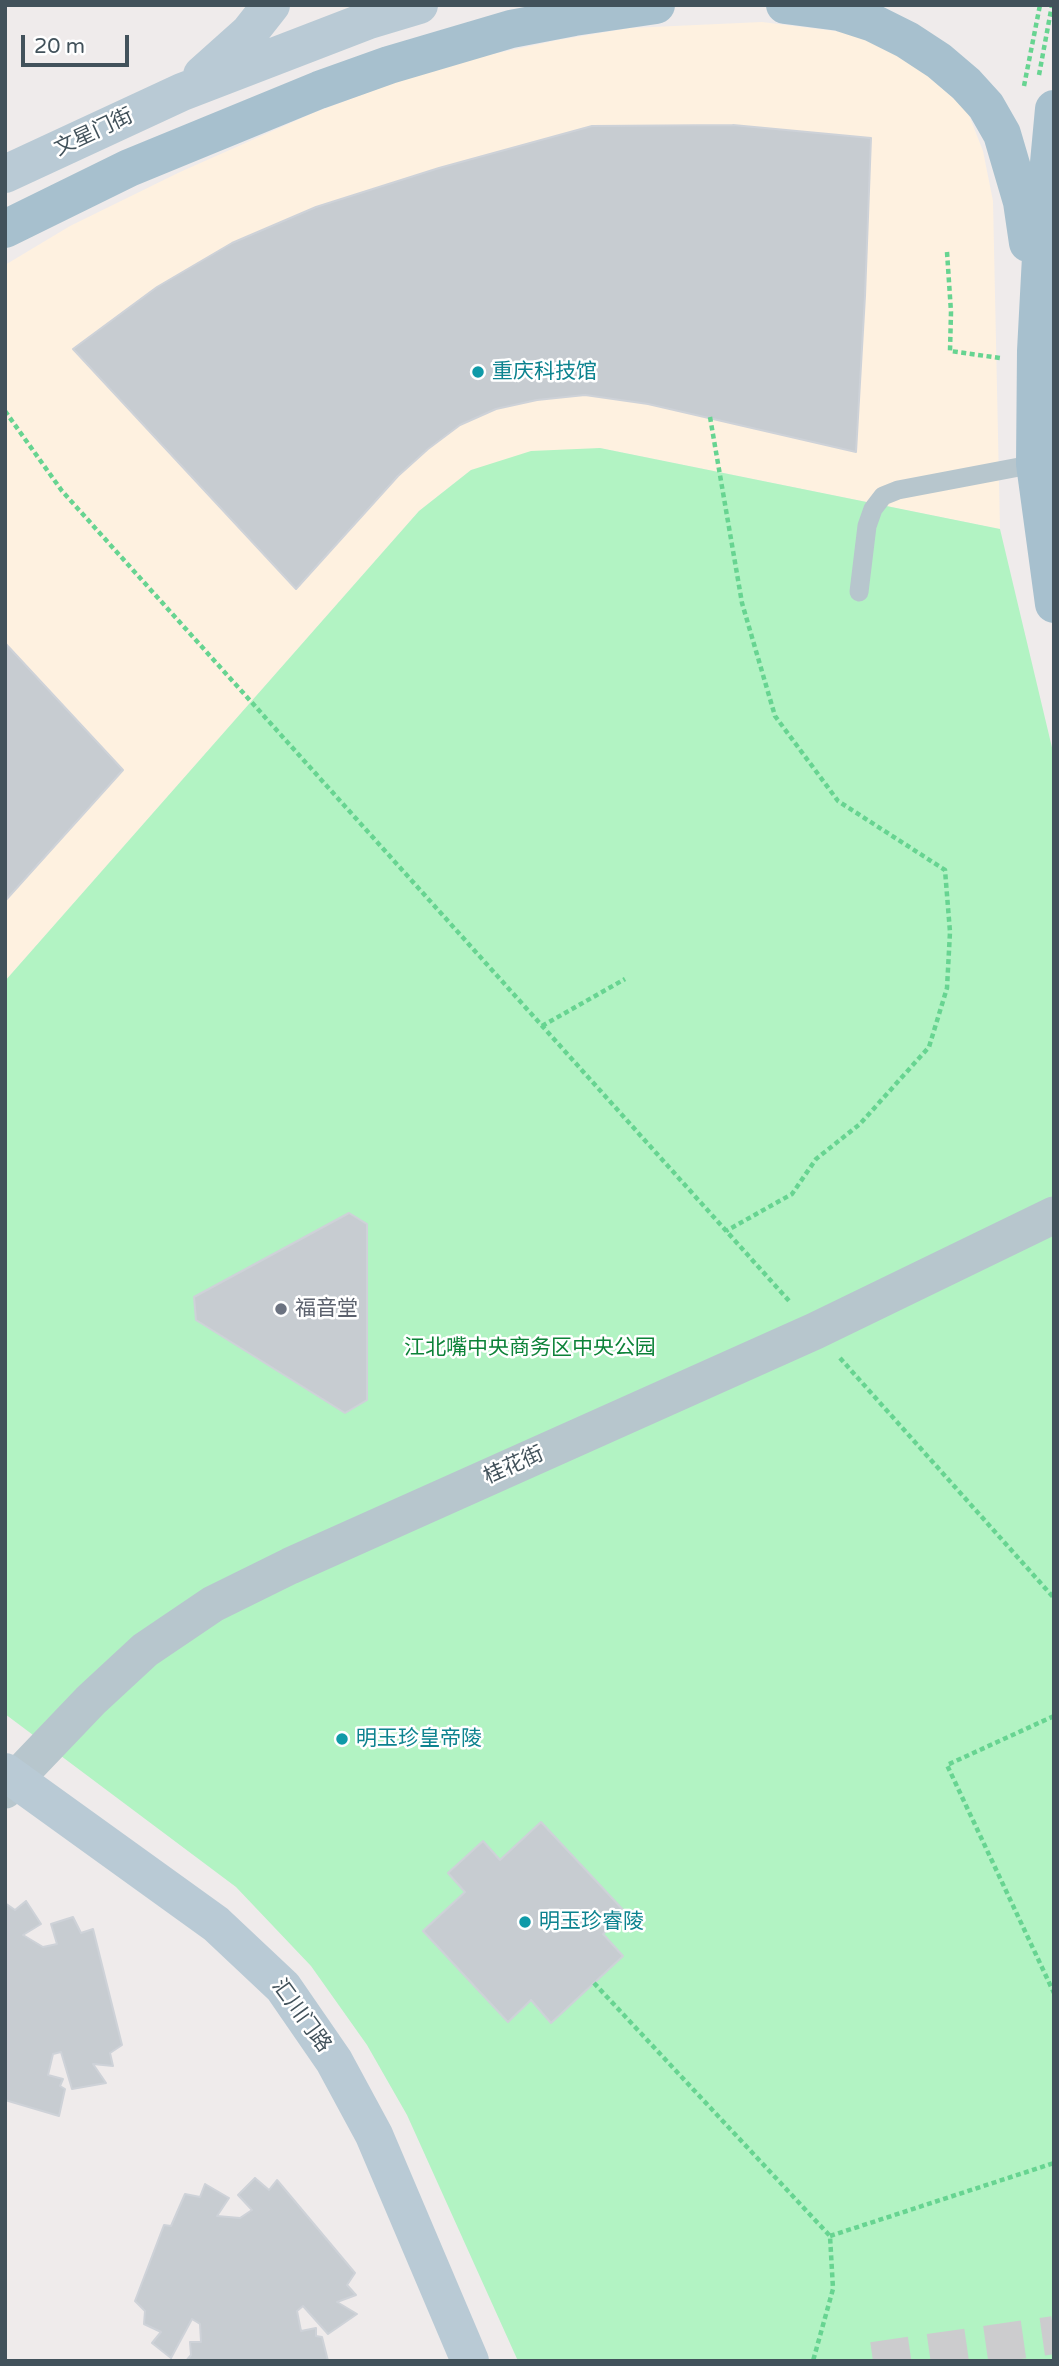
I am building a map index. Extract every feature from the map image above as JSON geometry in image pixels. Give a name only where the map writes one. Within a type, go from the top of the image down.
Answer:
[{"type":"main road","points":[[5,229],[129,168],[318,90],[389,65],[511,29],[656,5]]},
{"type":"main road","points":[[785,5],[839,12],[873,23],[907,40],[939,61],[986,106],[1002,134],[1022,202],[1027,237],[1018,355],[1054,604]]},
{"type":"main road","points":[[1018,355],[1042,238],[1045,98]]},
{"type":"street","points":[[182,92],[248,33],[271,5]]},
{"type":"street","points":[[182,92],[369,20],[418,5]]},
{"type":"street","name":"文星门街","points":[[5,174],[182,92]]},
{"type":"street","name":"桂花街","points":[[9,1780],[145,1650],[213,1604],[290,1566],[815,1331],[1054,1215]]},
{"type":"street","name":"汇川门路","points":[[9,1780],[216,1924],[284,1987],[334,2061],[374,2135],[470,2361]]},
{"type":"lane","points":[[859,592],[867,526],[873,509],[883,496],[898,490],[1035,464]]},
{"type":"path","points":[[1023,87],[1040,5]]},
{"type":"path","points":[[1045,98],[1052,5]]},
{"type":"path","points":[[947,252],[951,312],[950,351],[1018,355]]},
{"type":"path","points":[[5,411],[62,491],[1054,1598]]},
{"type":"path","points":[[710,417],[742,603],[775,716],[838,801],[945,870],[950,932],[947,988],[929,1047],[859,1124],[817,1158],[792,1194],[726,1231]]},
{"type":"path","points":[[542,1026],[625,979]]},
{"type":"path","points":[[1054,1716],[947,1765],[1054,1993]]},
{"type":"path","points":[[594,1983],[830,2236],[833,2289],[813,2361]]},
{"type":"path","points":[[830,2236],[1054,2163]]},
{"type":"shaded area","points":[[762,22],[867,35],[901,53],[967,110],[983,151],[993,201],[1000,529],[600,448],[471,470],[419,511],[5,981],[5,265],[70,226],[180,172],[313,113],[399,81],[479,57],[630,28]]},
{"type":"green space","name":"江北嘴中央商务区中央公园","points":[[600,448],[1000,529],[1054,756],[1054,2361],[518,2361],[407,2115],[367,2045],[311,1966],[236,1887],[5,1714],[5,981],[419,511],[471,470],[531,451]]},
{"type":"building","name":"重庆科技馆","points":[[733,125],[871,138],[856,452],[648,404],[585,395],[537,400],[496,409],[460,425],[398,476],[296,589],[73,349],[157,287],[232,243],[316,207],[439,168],[592,126]]},
{"type":"building","points":[[5,643],[123,770],[5,901]]},
{"type":"building","name":"福音堂","points":[[349,1213],[367,1224],[367,1400],[345,1413],[196,1320],[194,1297]]},
{"type":"building","name":"明玉珍睿陵","points":[[541,1822],[626,1913],[603,1934],[623,1956],[551,2023],[531,2000],[508,2022],[423,1931],[465,1892],[448,1873],[483,1841],[500,1860]]},
{"type":"building","points":[[26,1901],[41,1924],[23,1935],[43,1947],[57,1944],[51,1924],[73,1917],[81,1933],[93,1929],[122,2045],[110,2053],[113,2066],[93,2064],[106,2083],[72,2089],[61,2052],[53,2054],[48,2075],[63,2079],[60,2086],[65,2089],[59,2116],[5,2100],[5,1903],[15,1910]]},
{"type":"building","points":[[255,2178],[269,2190],[277,2180],[355,2273],[347,2285],[356,2295],[337,2302],[357,2314],[328,2334],[303,2306],[297,2311],[301,2331],[316,2328],[316,2336],[322,2337],[328,2361],[186,2361],[191,2355],[190,2342],[201,2342],[200,2324],[192,2319],[171,2358],[152,2343],[161,2332],[144,2324],[145,2311],[135,2301],[164,2225],[171,2226],[185,2194],[200,2197],[205,2184],[229,2198],[217,2216],[240,2218],[252,2210],[238,2195]]},
{"type":"tunnel","points":[[873,2361],[1054,2335]]},
{"type":"place","name":"重庆科技馆","points":[[478,372]]},
{"type":"place","name":"福音堂","points":[[281,1309]]},
{"type":"place","name":"明玉珍皇帝陵","points":[[342,1739]]},
{"type":"place","name":"明玉珍睿陵","points":[[525,1922]]}]
